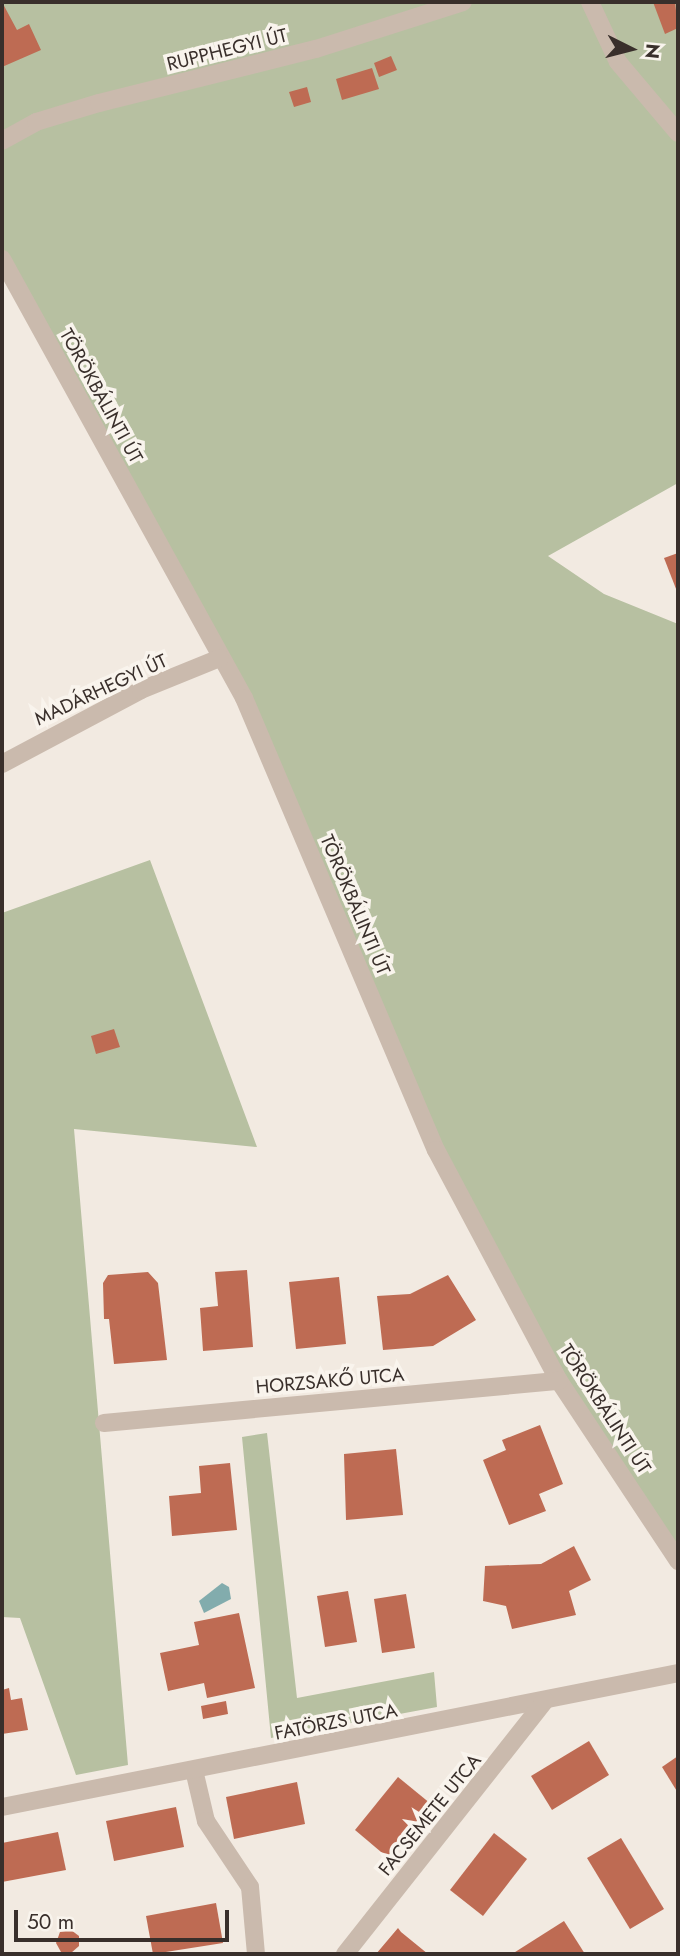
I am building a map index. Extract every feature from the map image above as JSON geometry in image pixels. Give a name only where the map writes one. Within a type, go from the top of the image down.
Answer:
[{"type":"street","name":"RUPPHEGYI ÚT","points":[[2,141],[36,122],[316,49],[463,2]]},
{"type":"street","points":[[590,2],[618,62],[678,133]]},
{"type":"street","name":"TÖRÖKBÁLINTI ÚT","points":[[2,260],[248,706],[436,1150],[559,1381],[678,1561]]},
{"type":"street","name":"MADÁRHEGYI ÚT","points":[[2,764],[141,690],[220,658]]},
{"type":"street","name":"HORZSAKŐ UTCA","points":[[104,1423],[559,1381]]},
{"type":"street","name":"FATÖRZS UTCA","points":[[2,1807],[678,1673]]},
{"type":"street","name":"FACSEMETE UTCA","points":[[345,1954],[545,1701]]},
{"type":"street","points":[[194,1770],[206,1821],[250,1887],[256,1954]]},
{"type":"green space","points":[[2,2],[678,2],[678,483],[548,556],[604,594],[678,624],[678,1561],[628,1484],[436,1150],[244,698],[2,259]]},
{"type":"green space","points":[[150,860],[257,1147],[74,1129],[128,1765],[76,1775],[20,1618],[2,1617],[2,913]]},
{"type":"green space","points":[[267,1433],[297,1698],[434,1672],[437,1707],[271,1738],[242,1437]]},
{"type":"water","points":[[222,1583],[229,1587],[231,1599],[204,1613],[199,1601]]},
{"type":"building","points":[[2,2],[17,30],[29,24],[41,50],[2,67]]},
{"type":"building","points":[[653,2],[675,2],[678,28],[665,34]]},
{"type":"building","points":[[391,56],[397,70],[379,77],[374,63]]},
{"type":"building","points":[[372,68],[379,89],[342,100],[336,79]]},
{"type":"building","points":[[307,87],[311,102],[294,107],[289,92]]},
{"type":"building","points":[[678,553],[678,594],[664,558]]},
{"type":"building","points":[[114,1029],[120,1047],[96,1054],[91,1036]]},
{"type":"building","points":[[247,1270],[253,1347],[203,1351],[200,1308],[218,1306],[215,1272]]},
{"type":"building","points":[[148,1272],[158,1283],[167,1360],[114,1364],[109,1319],[104,1319],[103,1283],[108,1275]]},
{"type":"building","points":[[448,1275],[476,1320],[433,1346],[383,1350],[377,1296],[410,1294]]},
{"type":"building","points":[[339,1277],[346,1344],[296,1349],[289,1282]]},
{"type":"building","points":[[540,1425],[563,1484],[539,1494],[546,1511],[509,1525],[483,1460],[506,1450],[502,1440]]},
{"type":"building","points":[[396,1449],[403,1515],[346,1520],[344,1454]]},
{"type":"building","points":[[230,1463],[237,1530],[172,1536],[169,1496],[201,1493],[199,1466]]},
{"type":"building","points":[[574,1546],[591,1580],[569,1591],[576,1615],[512,1629],[506,1606],[483,1601],[485,1566],[541,1564]]},
{"type":"building","points":[[348,1591],[357,1642],[325,1647],[317,1596]]},
{"type":"building","points":[[406,1594],[415,1648],[382,1653],[374,1599]]},
{"type":"building","points":[[239,1613],[255,1688],[207,1698],[204,1683],[168,1691],[160,1653],[199,1645],[194,1622]]},
{"type":"building","points":[[9,1688],[11,1700],[22,1698],[28,1730],[2,1734],[2,1690]]},
{"type":"building","points":[[226,1701],[228,1714],[203,1719],[201,1706]]},
{"type":"building","points":[[589,1741],[609,1775],[552,1810],[531,1776]]},
{"type":"building","points":[[678,1756],[678,1793],[662,1767]]},
{"type":"building","points":[[398,1777],[431,1804],[387,1857],[355,1830]]},
{"type":"building","points":[[297,1782],[305,1824],[234,1839],[226,1797]]},
{"type":"building","points":[[176,1807],[184,1847],[114,1861],[106,1821]]},
{"type":"building","points":[[58,1832],[66,1870],[2,1882],[2,1843]]},
{"type":"building","points":[[494,1833],[527,1859],[483,1916],[450,1890]]},
{"type":"building","points":[[621,1838],[664,1909],[630,1929],[587,1858]]},
{"type":"building","points":[[216,1903],[223,1943],[153,1954],[146,1916]]},
{"type":"building","points":[[564,1921],[585,1954],[512,1954]]},
{"type":"building","points":[[398,1928],[401,1932],[428,1954],[376,1954]]},
{"type":"building","points":[[71,1930],[79,1936],[79,1946],[71,1953],[61,1952],[56,1943],[60,1932]]}]
